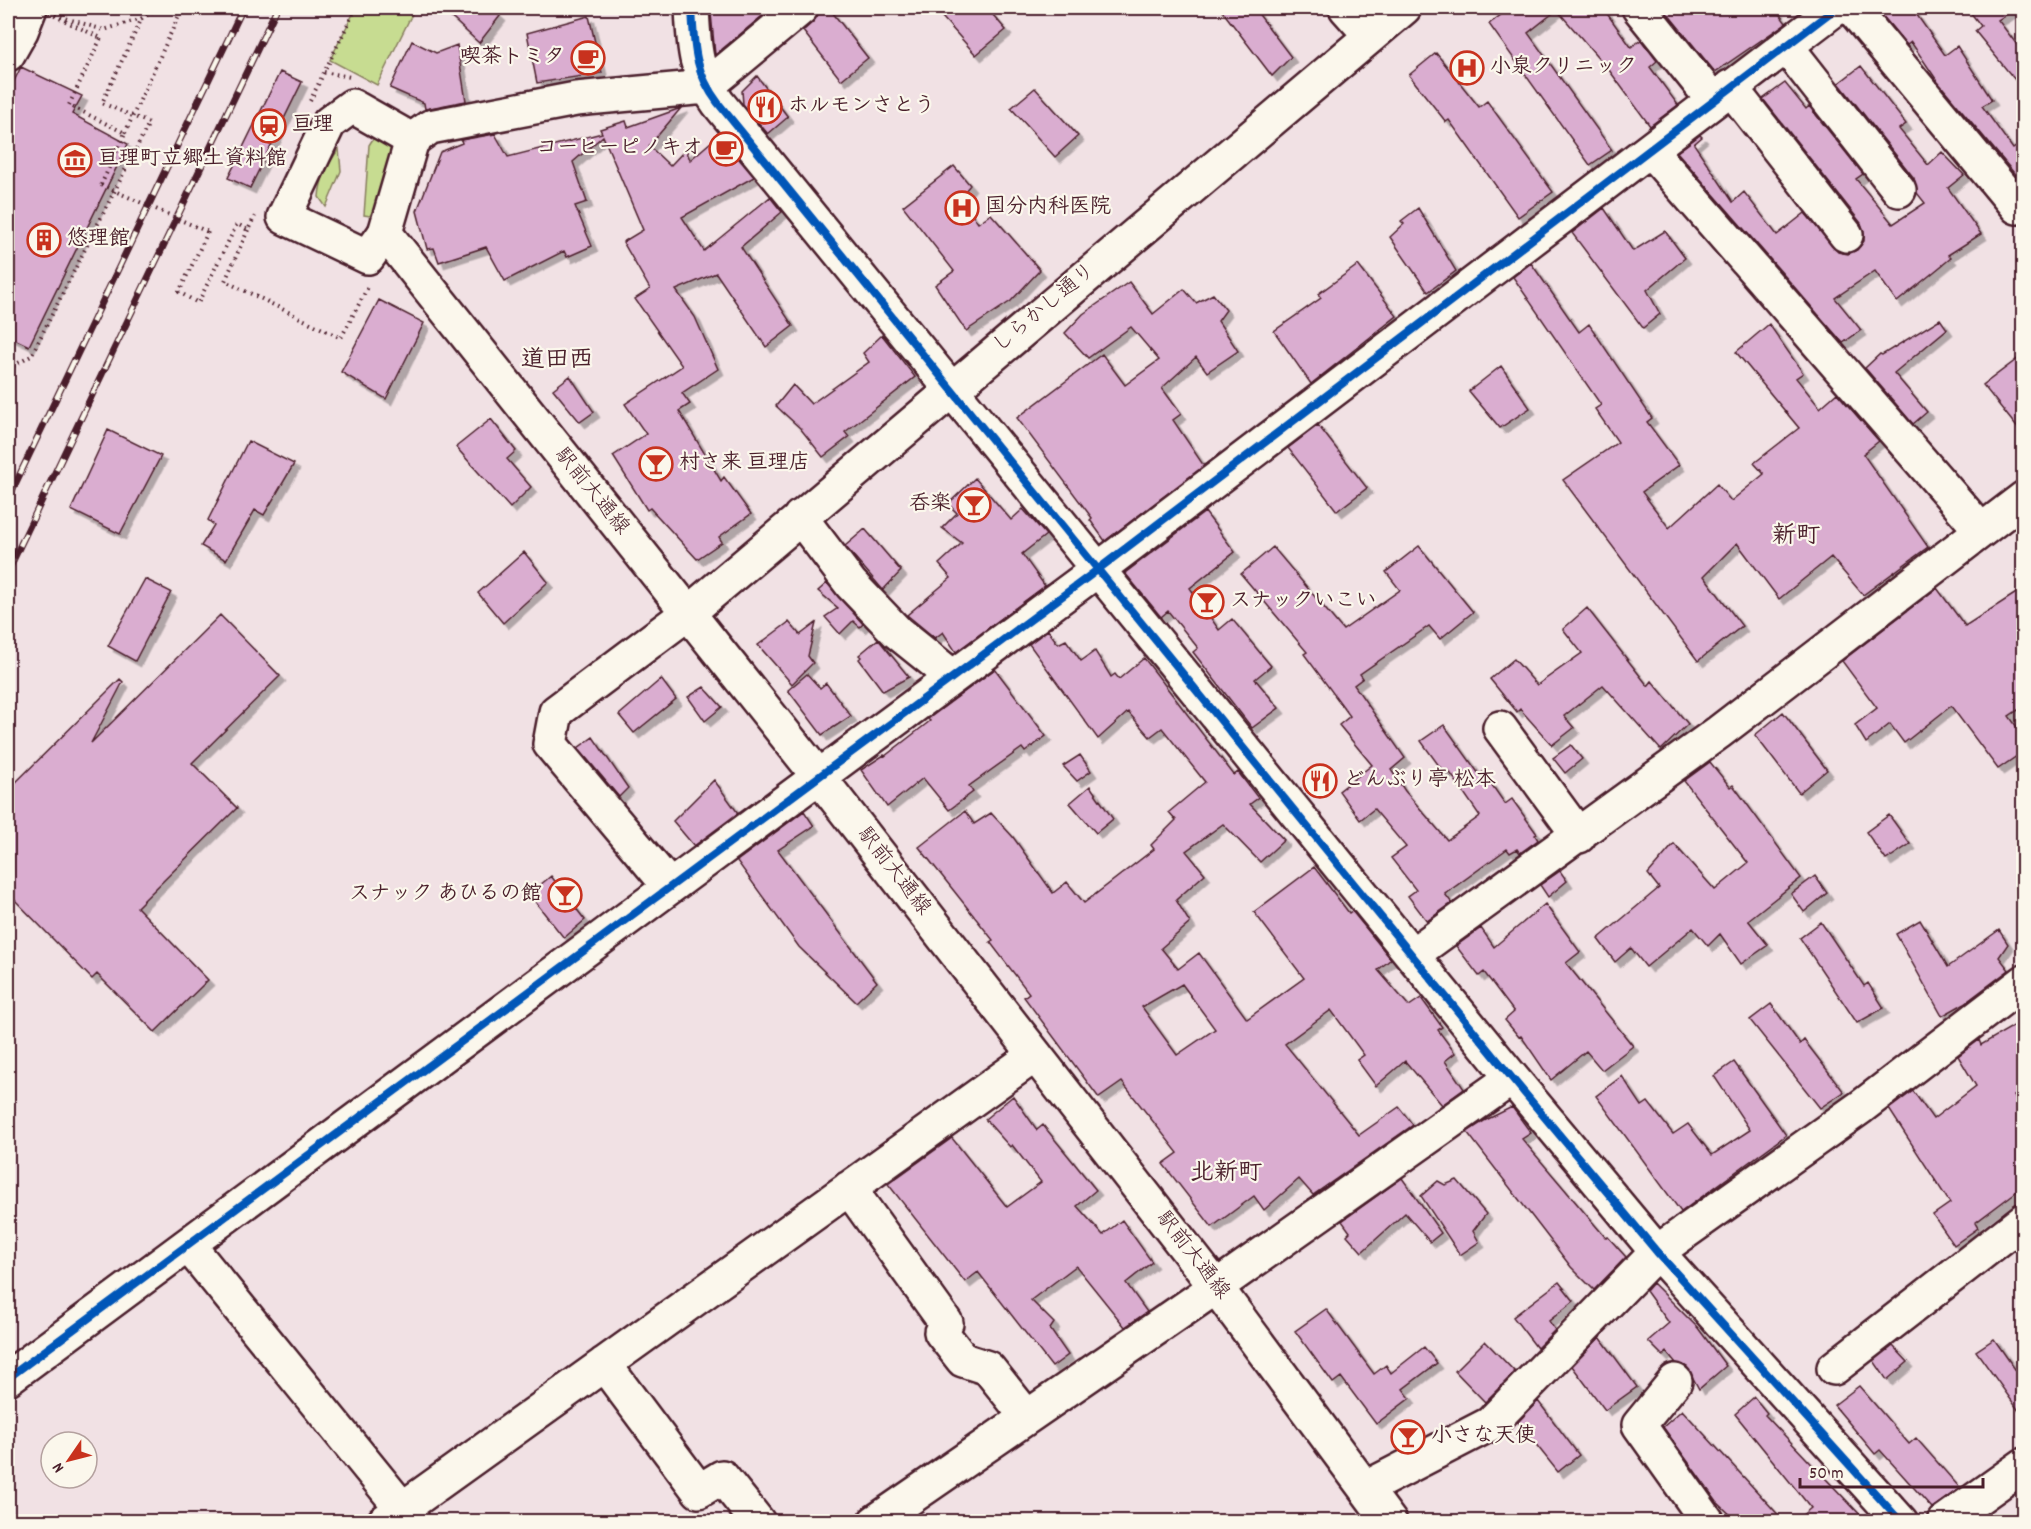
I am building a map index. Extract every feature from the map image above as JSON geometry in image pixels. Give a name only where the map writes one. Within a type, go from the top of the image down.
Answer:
[{"type":"street","points":[[8,54],[21,31],[29,8]]},
{"type":"street","points":[[692,8],[695,56],[706,87],[1512,1078],[1657,1252],[1901,1521]]},
{"type":"street","points":[[412,140],[352,106],[329,123],[284,217],[368,257],[384,233],[412,140],[430,127],[576,99],[706,87],[801,8]]},
{"type":"street","points":[[1346,8],[1371,36]]},
{"type":"street","name":"しらかし通り","points":[[670,887],[550,744],[556,712],[688,613],[950,388],[1404,8]]},
{"type":"street","points":[[1639,8],[1721,93],[1846,235]]},
{"type":"street","points":[[8,1378],[189,1246],[1098,569],[1650,150],[1721,93],[1837,9],[2017,207]]},
{"type":"street","points":[[1786,46],[1899,190]]},
{"type":"street","points":[[1650,150],[1980,529]]},
{"type":"street","name":"駅前大通線","points":[[384,233],[819,777],[1216,1287],[1390,1521]]},
{"type":"street","points":[[1412,955],[1579,836],[1719,732],[1980,529],[2024,498]]},
{"type":"street","points":[[800,517],[851,584],[897,632],[953,677]]},
{"type":"street","points":[[1500,728],[1579,836]]},
{"type":"street","points":[[1366,1488],[1490,1424],[1657,1252],[1861,1107],[2024,982]]},
{"type":"street","points":[[189,1246],[400,1517],[604,1364],[1035,1054]]},
{"type":"street","points":[[874,1521],[1216,1287],[1512,1078]]},
{"type":"street","points":[[849,1188],[946,1323],[941,1332],[963,1360],[988,1368],[1027,1417]]},
{"type":"street","points":[[1834,1368],[2024,1220]]},
{"type":"street","points":[[604,1364],[699,1491],[722,1476],[758,1521]]},
{"type":"street","points":[[1676,1381],[1639,1425],[1708,1521]]},
{"type":"street","points":[[1944,1521],[2024,1465]]},
{"type":"path","points":[[29,8],[104,30],[142,18],[158,8]]},
{"type":"path","points":[[38,8],[101,38],[69,105],[125,133]]},
{"type":"path","points":[[182,8],[101,185],[208,232],[178,292],[198,303],[233,229]]},
{"type":"path","points":[[8,369],[31,356],[149,123],[102,104],[142,18]]},
{"type":"path","points":[[248,230],[225,281],[341,338],[372,281]]},
{"type":"green space","points":[[356,8],[415,8],[377,85],[330,60]]},
{"type":"green space","points":[[376,134],[390,141],[399,158],[370,216],[364,215],[369,145]]},
{"type":"green space","points":[[339,149],[341,171],[326,207],[319,197],[321,184]]},
{"type":"building","points":[[441,8],[491,8],[500,16],[479,43]]},
{"type":"building","points":[[725,8],[772,8],[715,55],[711,13]]},
{"type":"building","points":[[822,8],[829,8],[868,58],[841,80],[803,31],[813,22]]},
{"type":"building","points":[[934,8],[987,8],[1006,30],[976,55]]},
{"type":"building","points":[[1220,8],[1254,8],[1291,57],[1272,76]]},
{"type":"building","points":[[1510,8],[1603,8],[1631,47],[1641,40],[1657,61],[1650,67],[1678,105],[1650,126],[1609,70],[1557,10],[1528,33],[1612,150],[1590,165],[1489,24]]},
{"type":"building","points":[[1663,8],[1775,8],[1786,23],[1715,72]]},
{"type":"building","points":[[1876,8],[1912,8],[1945,55],[1957,46],[1992,100],[1982,106],[2013,149],[2024,141],[2024,185],[1938,82],[1911,42],[1907,45]]},
{"type":"building","points":[[1967,8],[2017,8],[1998,20],[2024,54],[2024,91],[1975,31],[1981,26]]},
{"type":"building","points":[[589,16],[602,73],[537,83],[527,33]]},
{"type":"building","points":[[412,41],[436,53],[457,45],[466,101],[425,109],[424,103],[390,88]]},
{"type":"building","points":[[1436,53],[1479,107],[1487,101],[1553,192],[1518,217],[1449,120],[1446,122],[1409,75]]},
{"type":"building","points":[[1861,66],[1906,124],[1899,129],[1928,165],[1942,152],[1964,175],[1948,188],[1981,234],[1948,255],[1951,258],[1897,302],[1875,271],[1835,298],[1861,330],[1843,343],[1677,152],[1700,135],[1702,137],[1694,144],[1733,202],[1744,192],[1777,235],[1805,213],[1838,252],[1848,254],[1857,250],[1864,241],[1861,223],[1763,99],[1785,83],[1806,109],[1809,106],[1863,174],[1856,179],[1893,224],[1925,203],[1917,193],[1914,178],[1839,83]]},
{"type":"building","name":"悠理館","points":[[21,67],[82,96],[72,114],[128,144],[29,346],[8,336],[8,83],[12,85]]},
{"type":"building","name":"亘理","points":[[280,72],[302,82],[250,188],[228,178]]},
{"type":"building","points":[[757,76],[788,117],[768,134],[743,104],[742,91]]},
{"type":"building","points":[[1035,88],[1078,136],[1055,157],[1011,108]]},
{"type":"building","points":[[681,108],[649,146],[670,166],[686,149],[690,160],[719,135],[754,177],[682,217],[704,251],[770,197],[782,212],[741,247],[793,326],[766,347],[716,273],[676,290],[695,317],[718,369],[682,393],[690,404],[679,411],[721,481],[724,477],[751,514],[719,537],[722,542],[697,559],[650,508],[647,510],[613,456],[646,434],[625,404],[682,366],[635,299],[650,289],[623,242],[643,230],[603,136],[573,162],[587,202],[575,206],[592,246],[567,257],[564,251],[505,281],[486,247],[439,262],[434,248],[427,249],[417,211],[440,152],[462,143],[461,140],[495,134],[508,157],[602,133],[600,129],[626,121],[628,127]]},
{"type":"building","points":[[954,166],[970,185],[960,197],[978,223],[991,214],[1040,270],[1011,301],[966,331],[935,285],[954,271],[903,206]]},
{"type":"building","points":[[1418,208],[1456,271],[1428,292],[1390,237],[1404,224],[1401,221]]},
{"type":"building","points":[[1604,208],[1633,251],[1665,231],[1685,258],[1647,290],[1660,314],[1643,328],[1572,233]]},
{"type":"building","points":[[1531,263],[1579,332],[1589,324],[1652,418],[1647,422],[1679,465],[1642,492],[1669,528],[1717,484],[1731,501],[1764,474],[1754,463],[1799,428],[1736,352],[1769,324],[1803,373],[1796,378],[1820,408],[1837,393],[1879,441],[1863,454],[1928,547],[1863,595],[1831,557],[1779,599],[1737,543],[1704,576],[1742,626],[1698,661],[1563,480],[1618,442],[1595,409],[1601,405],[1513,277]]},
{"type":"building","points":[[1358,265],[1397,316],[1311,384],[1274,331],[1321,298],[1318,294]]},
{"type":"building","points":[[1129,282],[1153,314],[1184,289],[1196,303],[1213,294],[1226,310],[1218,321],[1238,351],[1207,372],[1196,357],[1162,388],[1181,414],[1173,420],[1204,466],[1105,541],[1090,520],[1092,518],[1017,418],[1102,354],[1125,385],[1159,360],[1131,327],[1088,358],[1065,333],[1083,314]]},
{"type":"building","points":[[379,300],[424,323],[386,399],[341,372]]},
{"type":"building","points":[[1940,319],[1947,329],[1894,373],[1927,412],[1913,424],[1865,368],[1880,354],[1882,355]]},
{"type":"building","points":[[882,335],[915,377],[845,432],[849,437],[823,457],[800,428],[776,406],[793,385],[811,404],[869,362],[863,353]]},
{"type":"building","points":[[2024,354],[2024,436],[1983,385]]},
{"type":"building","points":[[1501,366],[1530,408],[1500,428],[1469,391]]},
{"type":"building","points":[[570,376],[594,412],[580,422],[553,389]]},
{"type":"building","points":[[491,419],[516,451],[507,459],[531,487],[510,508],[456,447]]},
{"type":"building","points":[[1318,425],[1367,488],[1337,511],[1288,448]]},
{"type":"building","points":[[108,430],[161,456],[120,534],[71,510]]},
{"type":"building","points":[[248,441],[294,464],[264,515],[255,510],[226,560],[201,546],[214,525],[208,520]]},
{"type":"building","points":[[975,478],[1011,520],[1023,509],[1046,535],[1022,554],[1045,586],[956,652],[943,632],[935,638],[907,615],[951,578],[939,564],[962,543],[942,528],[957,513],[948,504]]},
{"type":"building","points":[[1205,512],[1235,552],[1190,588],[1219,630],[1232,619],[1271,666],[1255,679],[1279,708],[1252,728],[1193,652],[1198,648],[1168,611],[1161,617],[1125,573]]},
{"type":"building","points":[[865,529],[901,571],[883,590],[845,546]]},
{"type":"building","points":[[1419,546],[1473,612],[1440,639],[1429,626],[1360,674],[1363,678],[1354,685],[1405,758],[1391,770],[1405,791],[1447,840],[1480,816],[1449,771],[1445,774],[1421,741],[1444,725],[1479,774],[1483,772],[1505,804],[1512,799],[1537,834],[1535,835],[1538,840],[1520,853],[1517,849],[1510,853],[1507,849],[1445,894],[1452,903],[1427,921],[1408,896],[1416,890],[1391,858],[1406,847],[1374,809],[1360,820],[1339,791],[1372,765],[1339,725],[1350,716],[1304,654],[1307,652],[1241,574],[1273,547],[1343,630],[1400,590],[1386,572]]},
{"type":"building","points":[[524,552],[548,582],[503,623],[478,593]]},
{"type":"building","points":[[145,579],[171,592],[135,661],[108,646]]},
{"type":"building","points":[[827,583],[863,624],[860,627],[853,621],[840,634],[825,617],[838,608],[818,591]]},
{"type":"building","points":[[1937,588],[1965,626],[2024,588],[2024,706],[2009,716],[2024,737],[2024,751],[1998,769],[1951,706],[1904,743],[1890,724],[1866,743],[1855,725],[1877,708],[1842,661]]},
{"type":"building","points":[[1587,608],[1648,686],[1652,681],[1688,724],[1661,750],[1603,685],[1564,716],[1574,728],[1552,745],[1520,709],[1517,712],[1490,679],[1514,659],[1537,685],[1582,653],[1563,629]]},
{"type":"building","points":[[220,615],[280,676],[192,763],[237,808],[137,907],[208,980],[155,1032],[97,974],[92,979],[8,893],[8,790],[120,679],[123,682],[91,743]]},
{"type":"building","points":[[789,622],[800,635],[816,623],[808,656],[813,663],[792,684],[758,645]]},
{"type":"building","points":[[1048,630],[1058,644],[1066,640],[1081,661],[1095,651],[1111,677],[1115,674],[1119,679],[1144,658],[1234,775],[1238,772],[1258,798],[1250,804],[1284,840],[1260,862],[1223,824],[1186,851],[1205,874],[1176,900],[1190,923],[1161,948],[1178,969],[1199,953],[1247,1019],[1304,978],[1254,912],[1314,867],[1349,913],[1352,911],[1391,959],[1378,970],[1409,1006],[1421,998],[1442,1027],[1438,1030],[1455,1053],[1445,1061],[1464,1089],[1442,1105],[1405,1061],[1376,1086],[1357,1060],[1364,1055],[1331,1010],[1285,1044],[1359,1135],[1399,1107],[1413,1125],[1313,1195],[1299,1179],[1264,1210],[1254,1196],[1212,1227],[1163,1164],[1178,1153],[1122,1082],[1099,1098],[1024,997],[1029,993],[990,942],[993,940],[919,847],[965,811],[974,824],[991,813],[1013,837],[1053,893],[1067,882],[1084,903],[1154,849],[1151,845],[1176,820],[1169,812],[1205,782],[1162,728],[1150,737],[1128,712],[1098,739],[1029,644]],"holes":[[[1182,984],[1215,1029],[1177,1055],[1142,1007]]]},
{"type":"building","points":[[878,639],[909,677],[883,691],[859,659],[861,657],[859,655]]},
{"type":"building","points":[[995,669],[1046,736],[1025,752],[1022,748],[969,786],[973,792],[949,810],[923,778],[887,807],[861,770],[885,756],[930,721],[928,719]]},
{"type":"building","points":[[807,674],[820,688],[826,683],[851,716],[822,735],[788,690]]},
{"type":"building","points":[[661,679],[676,699],[634,733],[619,715]]},
{"type":"building","points":[[704,687],[722,707],[705,721],[688,697]]},
{"type":"building","points":[[1783,712],[1827,770],[1799,793],[1755,735]]},
{"type":"building","points":[[593,737],[628,788],[619,797],[578,748]]},
{"type":"building","points":[[1571,745],[1582,759],[1565,773],[1553,758]]},
{"type":"building","points":[[1080,755],[1091,771],[1077,781],[1063,766]]},
{"type":"building","points":[[1710,762],[1730,787],[1733,785],[1801,878],[1748,920],[1768,945],[1741,964],[1720,934],[1708,946],[1693,928],[1646,967],[1631,948],[1615,962],[1598,939],[1659,888],[1648,874],[1674,844],[1715,890],[1748,863],[1684,781]]},
{"type":"building","points":[[714,780],[738,813],[694,846],[673,821]]},
{"type":"building","points":[[1090,786],[1113,819],[1096,833],[1070,803]]},
{"type":"building","points":[[804,811],[814,826],[778,850],[877,982],[856,1002],[799,947],[737,861]]},
{"type":"building","points":[[1889,815],[1910,844],[1886,860],[1866,832]]},
{"type":"building","points":[[1560,871],[1567,881],[1548,897],[1540,885]]},
{"type":"building","points":[[551,876],[585,920],[564,938],[529,894]]},
{"type":"building","points":[[1815,876],[1827,893],[1804,912],[1791,894]]},
{"type":"building","points":[[1545,904],[1580,952],[1566,963],[1633,1046],[1602,1070],[1586,1051],[1551,1080],[1521,1036],[1519,1037],[1505,1020],[1514,1012],[1484,972],[1479,976],[1456,946],[1481,928],[1494,947]]},
{"type":"building","points":[[1920,920],[1948,967],[1999,930],[2008,944],[1999,957],[2009,970],[1965,1003],[1942,1016],[1896,934]]},
{"type":"building","points":[[1821,922],[1864,986],[1868,983],[1884,1008],[1857,1023],[1800,938]]},
{"type":"building","points":[[1771,1004],[1800,1044],[1804,1040],[1844,1092],[1820,1108],[1750,1020]]},
{"type":"building","points":[[2017,1024],[2024,1036],[2024,1090],[2014,1096],[2024,1112],[2024,1186],[1975,1223],[1978,1228],[1954,1245],[1933,1215],[1950,1203],[1889,1109],[1913,1091],[1933,1119],[1976,1086],[1958,1056],[1979,1040],[1981,1045]]},
{"type":"building","points":[[1734,1062],[1786,1135],[1681,1212],[1596,1096],[1622,1076],[1642,1106],[1648,1102],[1673,1134],[1688,1124],[1712,1155],[1750,1130],[1714,1076]]},
{"type":"building","points":[[1013,1096],[1037,1130],[1043,1125],[1096,1190],[1077,1206],[1103,1235],[1122,1220],[1152,1262],[1126,1283],[1147,1312],[1125,1327],[1076,1266],[1031,1300],[1054,1323],[1050,1329],[1068,1355],[1052,1367],[978,1272],[965,1282],[888,1184],[952,1138],[1007,1207],[1041,1182],[1012,1145],[1010,1147],[985,1119]]},
{"type":"building","points":[[1512,1107],[1531,1133],[1522,1139],[1606,1238],[1608,1237],[1626,1257],[1594,1290],[1571,1267],[1467,1132]]},
{"type":"building","points":[[1402,1178],[1441,1233],[1430,1242],[1405,1213],[1362,1252],[1347,1235],[1350,1232],[1342,1221]]},
{"type":"building","points":[[1457,1180],[1486,1214],[1473,1231],[1479,1242],[1460,1255],[1421,1196],[1438,1181],[1445,1185]]},
{"type":"building","points":[[1559,1282],[1574,1301],[1549,1321],[1555,1330],[1537,1348],[1513,1317]]},
{"type":"building","points":[[1653,1283],[1698,1328],[1726,1366],[1699,1389],[1687,1367],[1676,1363],[1667,1352],[1663,1356],[1648,1341],[1669,1323],[1646,1291]]},
{"type":"building","points":[[1326,1309],[1374,1374],[1386,1365],[1391,1373],[1424,1347],[1437,1363],[1403,1389],[1410,1398],[1376,1424],[1341,1377],[1333,1383],[1295,1331]]},
{"type":"building","points":[[1600,1337],[1637,1387],[1605,1410],[1572,1366]]},
{"type":"building","points":[[1994,1339],[2024,1382],[2024,1418],[1976,1351]]},
{"type":"building","points":[[1485,1341],[1515,1372],[1485,1402],[1455,1371]]},
{"type":"building","points":[[1893,1346],[1908,1362],[1887,1380],[1874,1361]]},
{"type":"building","points":[[1859,1386],[1909,1444],[1916,1438],[1960,1488],[1932,1508],[1880,1450],[1875,1454],[1834,1405]]},
{"type":"building","points":[[1754,1397],[1767,1413],[1765,1415],[1866,1521],[1795,1521],[1811,1508],[1735,1414]]},
{"type":"building","points":[[1538,1401],[1579,1455],[1558,1472],[1518,1422]]},
{"type":"building","points":[[1682,1410],[1784,1521],[1737,1521],[1717,1502],[1663,1427]]},
{"type":"railway","points":[[8,499],[243,8]]},
{"type":"railway","points":[[8,571],[277,8]]},
{"type":"cycle path","points":[[692,8],[695,46],[700,69],[718,103],[1512,1078],[1657,1252],[1901,1522]]},
{"type":"cycle path","points":[[8,1378],[1088,577],[1836,8]]},
{"type":"place","name":"喫茶トミタ","points":[[588,58]]},
{"type":"place","name":"小泉クリニック","points":[[1467,68]]},
{"type":"place","name":"ホルモンさとう","points":[[765,107]]},
{"type":"place","name":"亘理","points":[[269,126]]},
{"type":"place","name":"コーヒーピノキオ","points":[[726,149]]},
{"type":"place","name":"亘理町立郷土資料館","points":[[75,160]]},
{"type":"place","name":"国分内科医院","points":[[962,208]]},
{"type":"place","name":"悠理館","points":[[44,240]]},
{"type":"place","name":"村さ来 亘理店","points":[[656,464]]},
{"type":"place","name":"呑楽","points":[[974,505]]},
{"type":"place","name":"スナックいこい","points":[[1207,602]]},
{"type":"place","name":"どんぶり亭 松本","points":[[1320,781]]},
{"type":"place","name":"スナック あひるの館","points":[[565,895]]},
{"type":"place","name":"小さな天使","points":[[1408,1437]]},
{"type":"district","name":"道田西","points":[[557,361]]},
{"type":"district","name":"新町","points":[[1796,537]]},
{"type":"district","name":"北新町","points":[[1226,1174]]}]
